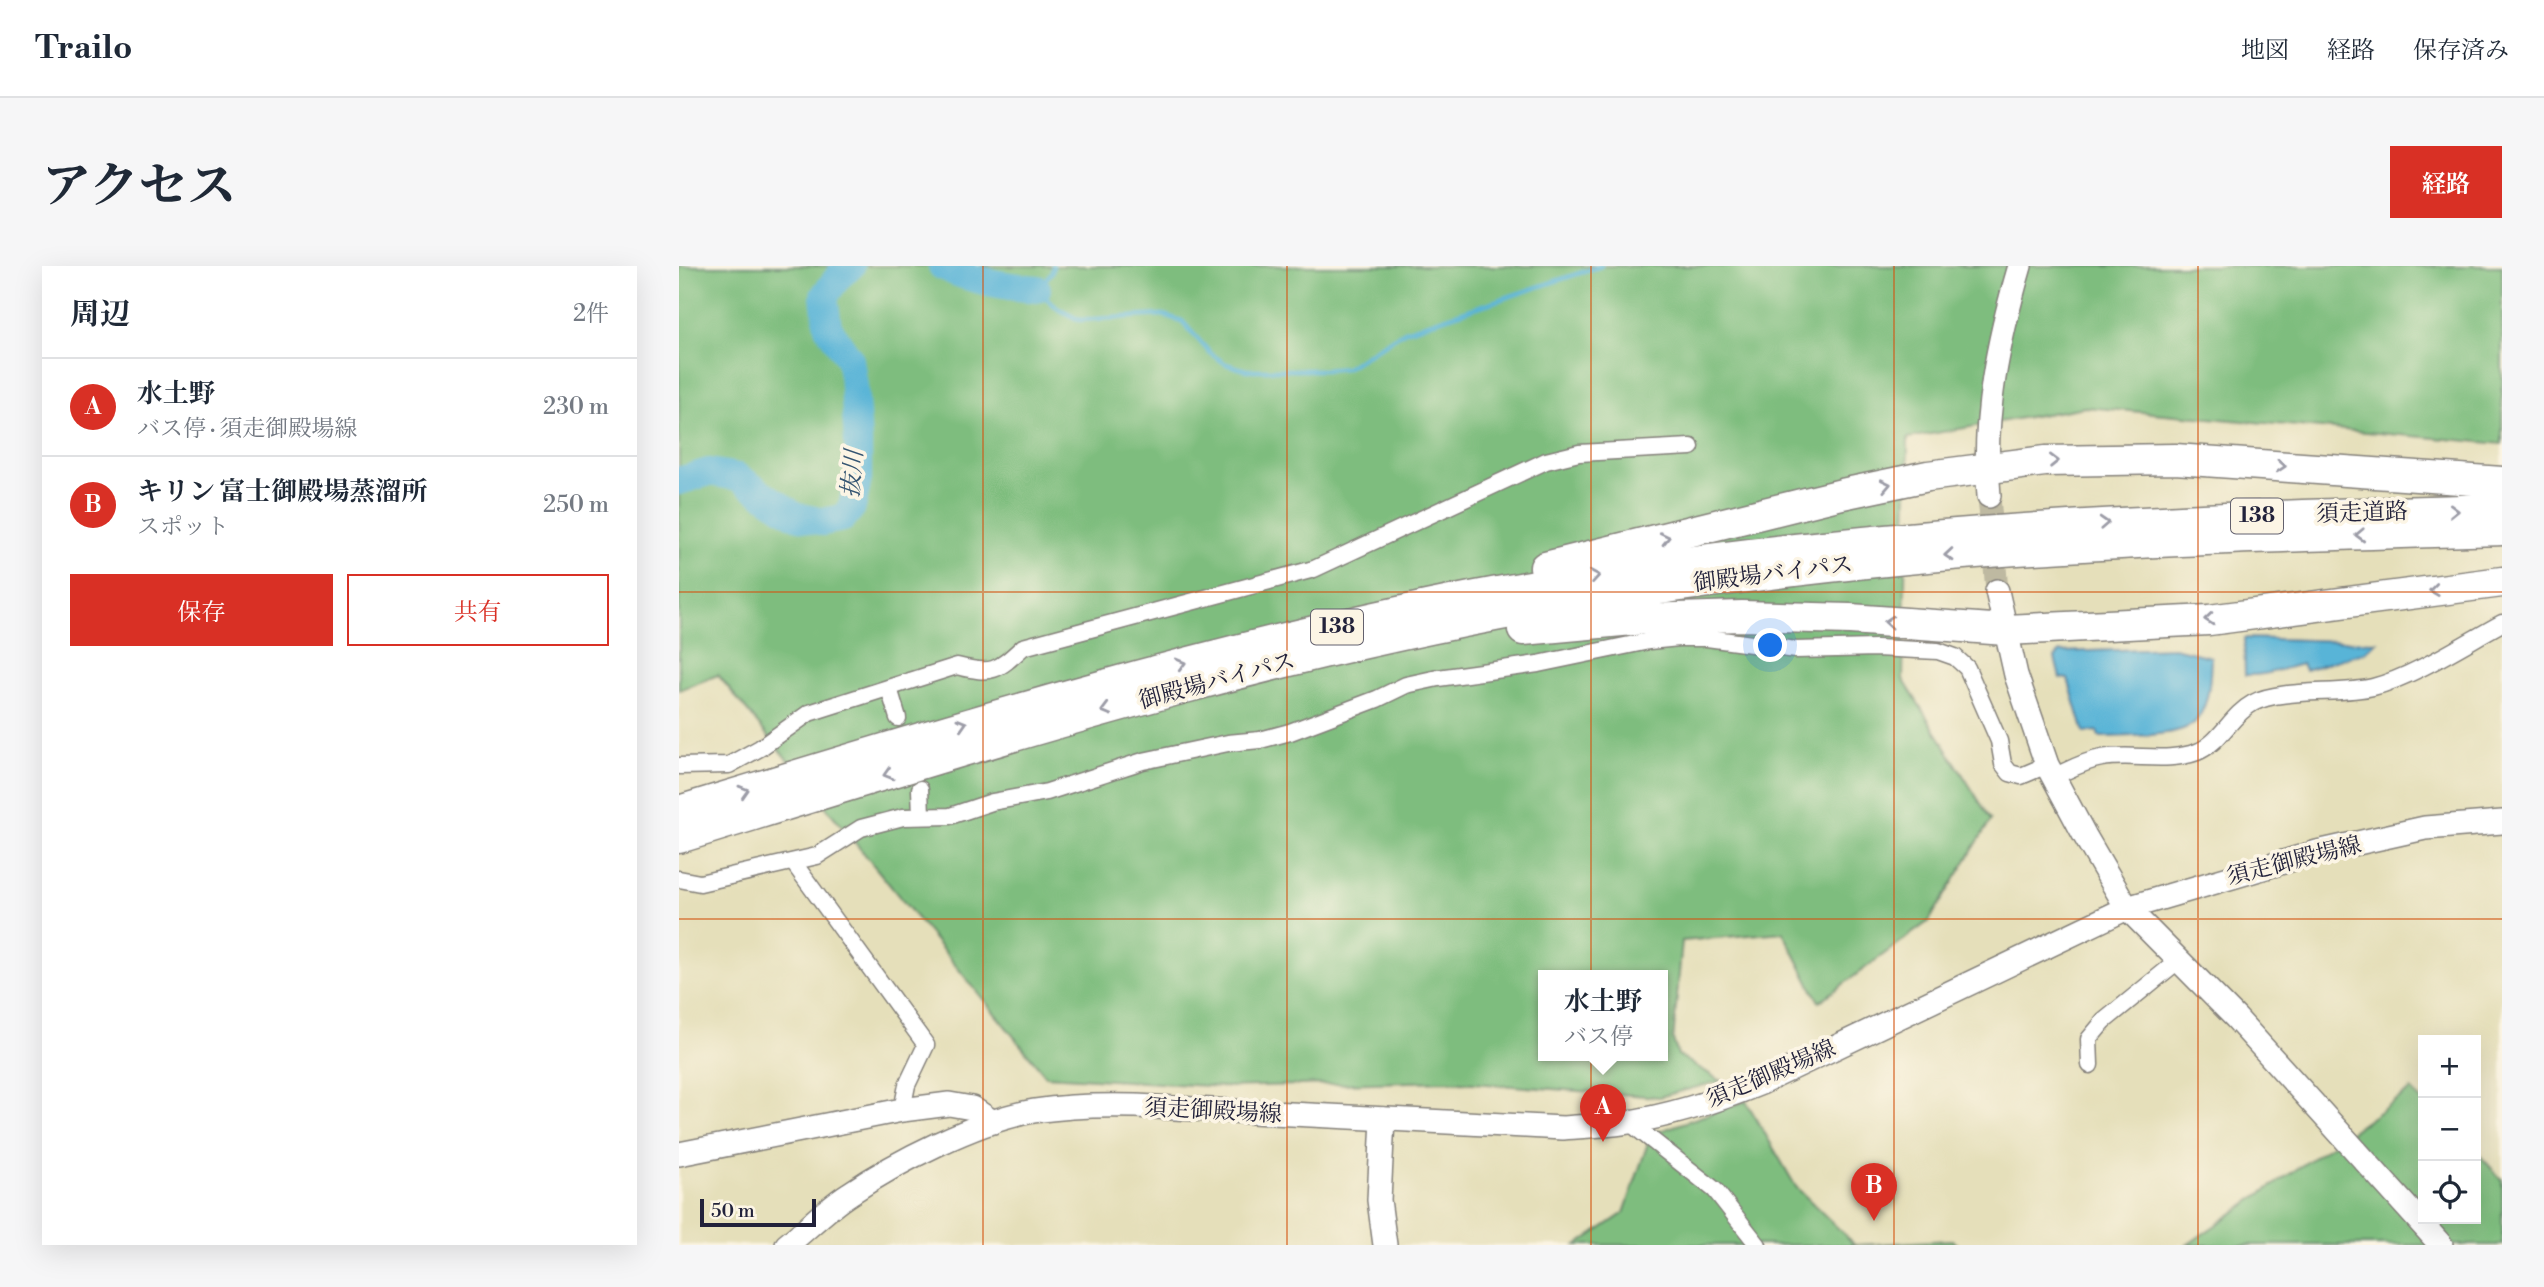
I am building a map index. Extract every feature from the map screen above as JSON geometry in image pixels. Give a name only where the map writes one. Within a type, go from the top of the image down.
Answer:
[{"type":"highway","points":[[1291,637],[1579,558],[1842,494],[1928,476],[1988,481],[2045,461],[2175,459],[2502,482]]},
{"type":"highway","name":"須走道路","points":[[2015,539],[2168,519],[2502,509]]},
{"type":"highway","name":"須走道路","points":[[2015,539],[2240,539],[2502,530]]},
{"type":"highway","name":"御殿場バイパス","points":[[679,811],[994,714],[1291,637],[1471,597],[1607,574],[1894,538],[2015,539]]},
{"type":"highway","name":"御殿場バイパス","points":[[679,838],[1004,738],[1355,645],[1614,595],[2015,539]]},
{"type":"highway","points":[[1243,674],[1471,635],[1644,619],[1742,616],[1850,619],[2005,630],[2209,620],[2502,582]]},
{"type":"main road","points":[[1988,481],[1991,393],[2000,341],[2020,266]]},
{"type":"main road","points":[[1997,591],[2020,688],[2050,771],[2127,908],[2236,1018],[2441,1245]]},
{"type":"main road","name":"須走御殿場線","points":[[787,1245],[847,1195],[896,1164],[993,1122],[1032,1111],[1086,1105],[1563,1128],[1629,1122],[1700,1105],[1761,1083],[2127,908],[2317,852],[2425,828],[2502,822]]},
{"type":"main road","points":[[679,1154],[949,1104],[972,1108],[993,1122]]},
{"type":"main road","points":[[1383,1119],[1379,1200],[1385,1245]]},
{"type":"street","points":[[679,766],[729,765],[760,748],[809,713],[957,666],[981,672],[1002,667],[1023,647],[1314,569],[1546,461],[1579,453],[1691,447]]},
{"type":"street","points":[[679,879],[700,883],[793,862],[817,856],[861,828],[903,817],[950,816],[992,802],[1047,792],[1155,758],[1228,743],[1260,740],[1290,732],[1406,685],[1538,664],[1649,641],[1707,638],[1797,650],[1876,648],[1938,651],[1955,657],[1967,668],[1999,741],[2003,764],[2010,773],[2021,776],[2104,758],[2178,755],[2199,751],[2214,740],[2237,714],[2254,702],[2273,697],[2373,687],[2400,677],[2502,623]]},
{"type":"street","points":[[889,688],[898,718]]},
{"type":"street","points":[[920,789],[921,815]]},
{"type":"street","points":[[793,862],[926,1045],[907,1084],[902,1111]]},
{"type":"street","points":[[2090,1065],[2089,1040],[2104,1021],[2179,961]]},
{"type":"street","points":[[1629,1122],[1715,1190],[1758,1245]]},
{"type":"green space","points":[[679,266],[2502,266],[2502,444],[2085,407],[1908,438],[1903,679],[1991,820],[1929,921],[1819,1002],[1783,932],[1682,941],[1673,1040],[1678,1055],[1721,1081],[1659,1097],[1447,1081],[1224,1087],[1046,1076],[718,675],[679,690]]},
{"type":"green space","points":[[2411,1090],[2418,1097],[2418,1224],[2481,1224],[2481,1157],[2502,1180],[2502,1245],[2187,1245]]},
{"type":"green space","points":[[1746,1101],[1796,1187],[1855,1245],[1577,1245],[1624,1213],[1651,1134]]},
{"type":"green space","points":[[1953,1240],[1958,1245],[1855,1245]]},
{"type":"water","points":[[2244,638],[2377,642],[2365,652],[2305,670],[2302,664],[2267,673],[2245,675]]},
{"type":"water","points":[[2174,648],[2211,657],[2207,699],[2196,721],[2178,731],[2150,735],[2099,737],[2097,731],[2084,733],[2068,679],[2060,678],[2055,658],[2060,652]]},
{"type":"waterway","name":"抜川","points":[[679,481],[709,472],[738,477],[796,516],[823,522],[843,518],[852,507],[858,479],[854,386],[850,360],[828,327],[824,296],[839,276],[851,266]]},
{"type":"waterway","name":"抜川","points":[[942,266],[988,282],[1037,289]]},
{"type":"waterway","points":[[1053,266],[1052,272],[1037,289],[1057,308],[1079,320],[1163,315],[1182,321],[1210,353],[1226,364],[1246,370],[1346,368],[1405,331],[1601,266]]},
{"type":"tunnel","points":[[1989,496],[1997,591]]},
{"type":"place","name":"水土野","points":[[1603,1142]]},
{"type":"place","name":"キリン 富士御殿場蒸溜所","points":[[1874,1221]]}]
